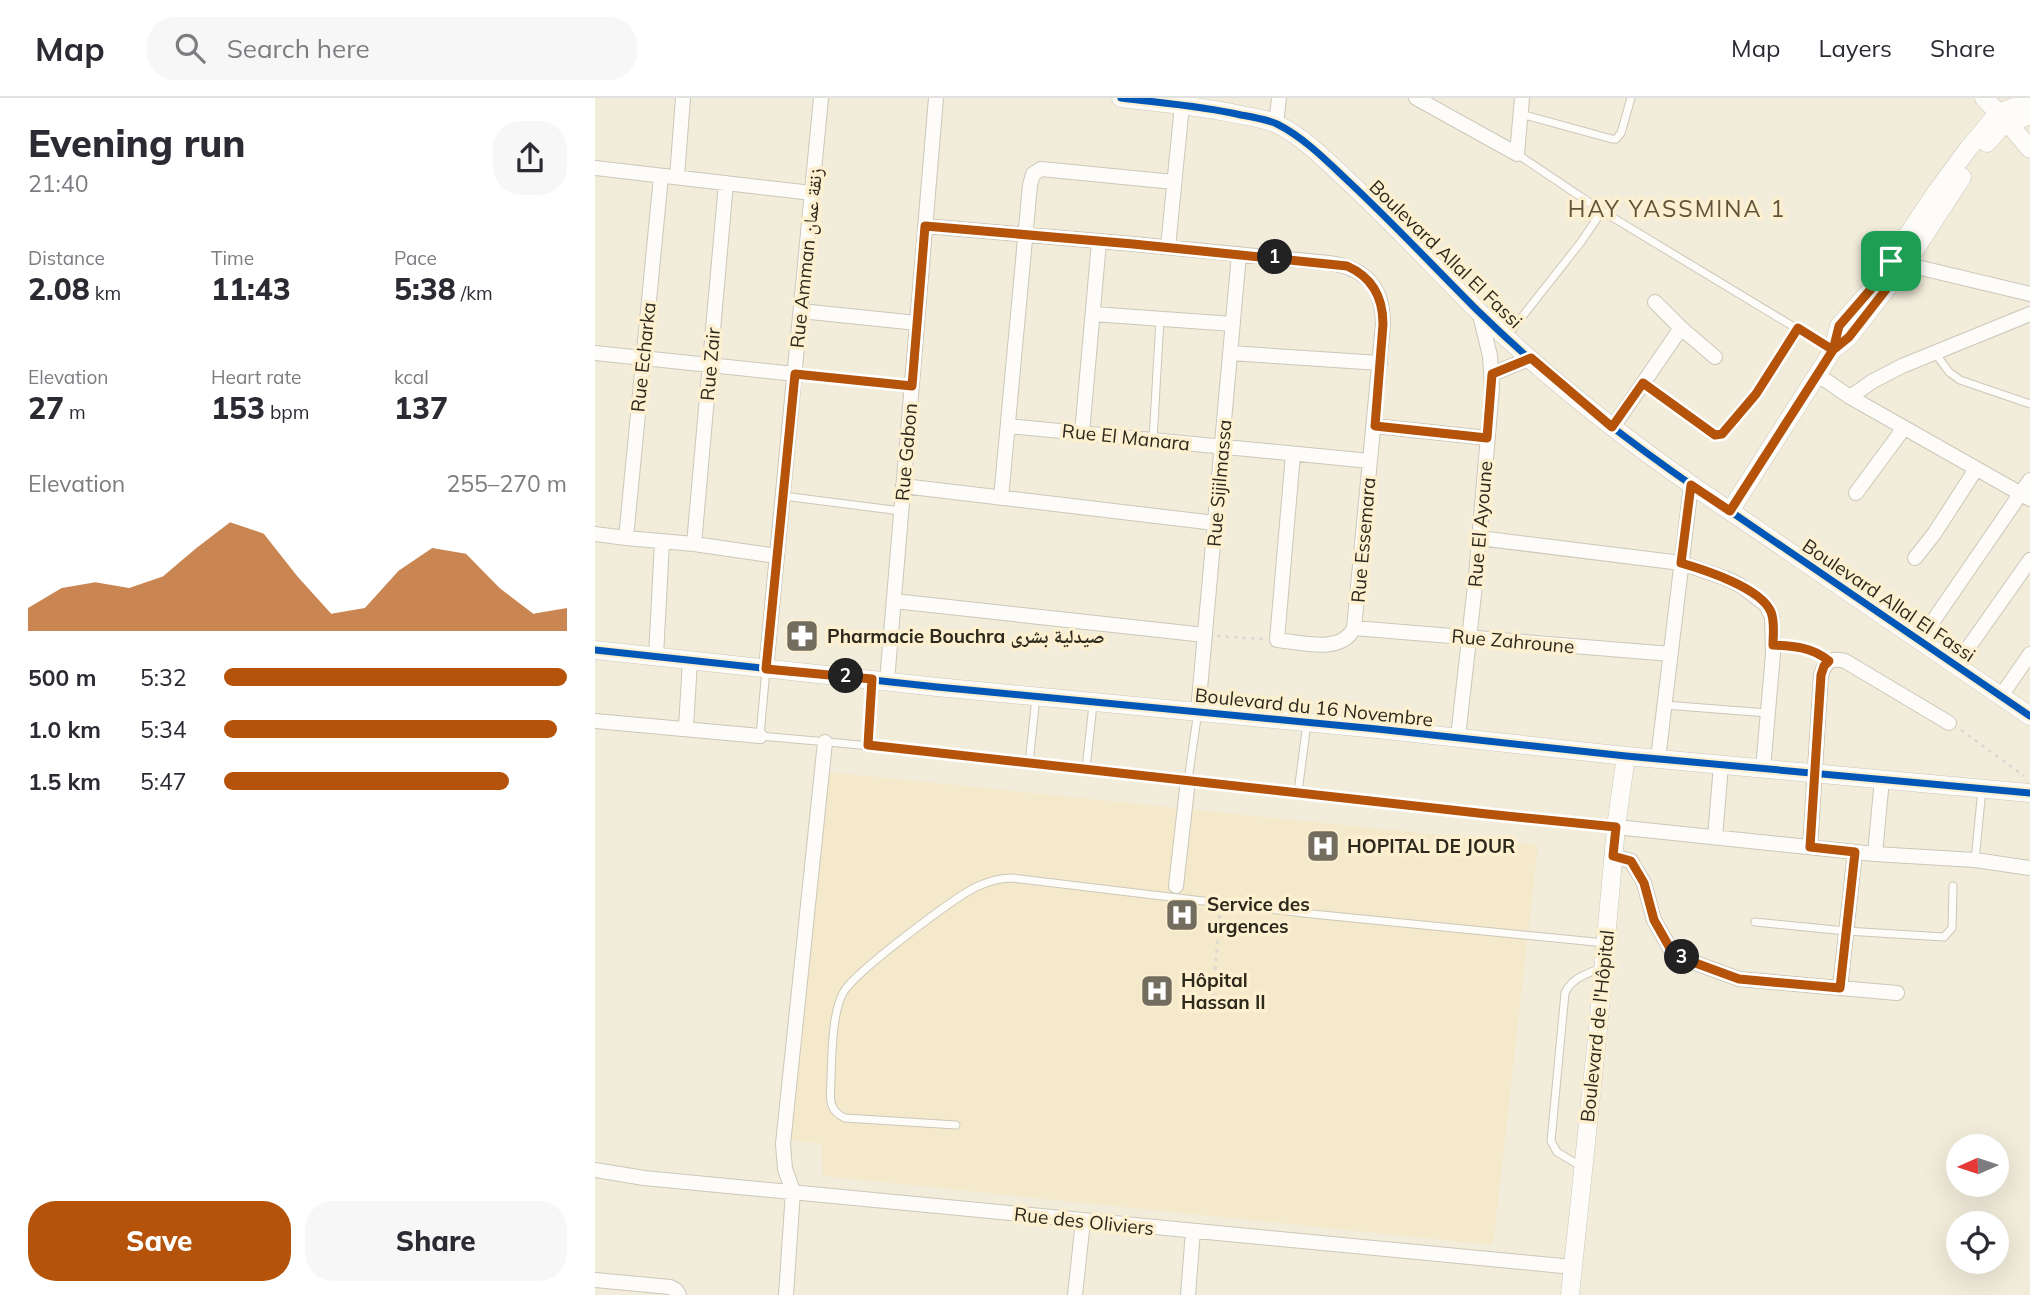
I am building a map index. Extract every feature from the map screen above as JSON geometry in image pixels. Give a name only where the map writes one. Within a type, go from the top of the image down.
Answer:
[{"type":"street","points":[[677,177],[683,98]]},
{"type":"street","name":"Rue Amman زنقة عمان","points":[[766,669],[821,98]]},
{"type":"street","name":"Rue Gabon","points":[[879,680],[894,601],[936,98]]},
{"type":"street","name":"Boulevard Allal El Fassi","points":[[1121,98],[1182,105],[1214,103],[1276,123],[1313,149],[1339,172],[1479,311],[1612,427],[1691,485],[2030,716]]},
{"type":"street","points":[[1276,123],[1279,98]]},
{"type":"street","points":[[1416,98],[1517,154],[1522,98]]},
{"type":"street","points":[[1984,98],[2030,149]]},
{"type":"street","points":[[1730,511],[1833,350],[1839,326],[1898,263],[1937,191],[2003,118],[2030,101]]},
{"type":"street","points":[[1168,247],[1182,105]]},
{"type":"street","points":[[2003,118],[2030,116]]},
{"type":"street","points":[[595,168],[812,193]]},
{"type":"street","points":[[1001,498],[1033,174],[1041,169],[1174,182]]},
{"type":"street","name":"Rue Echarka","points":[[626,538],[661,176]]},
{"type":"street","name":"Rue Zair","points":[[694,544],[726,183]]},
{"type":"street","points":[[925,226],[1239,254]]},
{"type":"street","points":[[1082,433],[1099,242]]},
{"type":"street","name":"Rue Essemara","points":[[1239,254],[1347,266],[1364,276],[1372,285],[1383,314],[1375,426],[1354,628],[1346,640],[1326,645],[1276,640]]},
{"type":"street","name":"Rue Sijilmassa","points":[[1198,711],[1239,254]]},
{"type":"street","points":[[1898,263],[2030,294]]},
{"type":"street","points":[[1655,302],[1716,358]]},
{"type":"street","points":[[801,311],[917,323]]},
{"type":"street","name":"Rue El Ayoune","points":[[1458,737],[1479,538],[1492,374],[1479,311]]},
{"type":"street","points":[[1093,314],[1233,324]]},
{"type":"street","points":[[1850,397],[1885,374],[2030,314]]},
{"type":"street","points":[[1612,427],[1681,327]]},
{"type":"street","points":[[595,353],[795,374]]},
{"type":"street","points":[[1230,353],[1380,363]]},
{"type":"street","points":[[1492,374],[1531,358]]},
{"type":"street","points":[[1818,375],[1850,397],[2025,497]]},
{"type":"street","name":"Rue El Manara","points":[[1008,426],[1370,461]]},
{"type":"street","points":[[1375,426],[1487,438]]},
{"type":"street","points":[[1856,493],[1904,428]]},
{"type":"street","points":[[1276,640],[1293,454]]},
{"type":"street","points":[[1915,558],[1934,534],[1976,469]]},
{"type":"street","points":[[1920,640],[2025,497],[2030,480]]},
{"type":"street","points":[[1658,759],[1691,485]]},
{"type":"street","points":[[904,486],[1215,523]]},
{"type":"street","points":[[595,534],[777,556]]},
{"type":"street","points":[[1479,538],[1681,563],[1740,585],[1766,605],[1772,617],[1773,645],[1763,769]]},
{"type":"street","points":[[656,656],[662,542]]},
{"type":"street","points":[[1956,665],[2030,560]]},
{"type":"street","points":[[894,601],[1205,635]]},
{"type":"street","name":"Rue Zahroune","points":[[1354,628],[1671,654]]},
{"type":"street","name":"Boulevard du 16 Novembre","points":[[595,650],[1626,756],[2030,793]]},
{"type":"street","points":[[2001,696],[2030,654]]},
{"type":"street","points":[[686,728],[690,660]]},
{"type":"street","points":[[1810,847],[1821,675],[1829,661],[1845,661],[1949,723]]},
{"type":"street","points":[[595,721],[760,736]]},
{"type":"street","points":[[786,1295],[793,1192],[785,1169],[783,1144],[825,742]]},
{"type":"street","name":"Boulevard de l'Hôpital","points":[[1570,1295],[1616,827],[1626,756]]},
{"type":"street","points":[[1715,838],[1721,765]]},
{"type":"street","points":[[1875,854],[1882,779]]},
{"type":"street","points":[[1176,886],[1188,780]]},
{"type":"street","points":[[1616,827],[1875,854],[1975,860],[2030,868]]},
{"type":"street","points":[[1840,988],[1855,852]]},
{"type":"street","points":[[1613,856],[1631,861],[1644,883],[1654,920],[1671,950],[1690,961],[1739,979],[1897,993]]},
{"type":"street","name":"Rue des Oliviers","points":[[595,1170],[644,1178],[1573,1268]]},
{"type":"street","points":[[1075,1295],[1083,1220]]},
{"type":"street","points":[[1188,1295],[1193,1231]]},
{"type":"street","points":[[595,1280],[670,1287],[679,1295]]},
{"type":"lane","points":[[1521,114],[1616,139],[1621,133],[1631,98]]},
{"type":"lane","points":[[1517,154],[1602,211],[1833,350]]},
{"type":"lane","points":[[1506,336],[1581,242],[1602,211]]},
{"type":"lane","points":[[1153,440],[1160,319]]},
{"type":"lane","points":[[1643,383],[1715,435],[1722,434],[1756,394],[1798,328]]},
{"type":"lane","points":[[1934,352],[1949,372],[1960,380],[2030,404]]},
{"type":"lane","points":[[795,374],[912,386]]},
{"type":"lane","points":[[783,496],[901,511]]},
{"type":"lane","points":[[1773,645],[1814,651],[1829,661]]},
{"type":"lane","points":[[766,669],[760,736],[868,745],[1616,827]]},
{"type":"lane","points":[[868,745],[879,680]]},
{"type":"lane","points":[[1029,763],[1036,696]]},
{"type":"lane","points":[[1086,769],[1093,702]]},
{"type":"lane","points":[[1665,705],[1767,713]]},
{"type":"lane","points":[[1188,780],[1198,711]]},
{"type":"lane","points":[[1298,792],[1307,722]]},
{"type":"lane","points":[[1975,860],[1982,789]]},
{"type":"lane","points":[[956,1125],[845,1118],[834,1112],[832,1053],[840,1001],[847,986],[864,971],[962,895],[998,878],[1605,944]]},
{"type":"lane","points":[[1755,922],[1944,937],[1952,928],[1953,886]]},
{"type":"lane","points":[[1583,1168],[1557,1152],[1551,1141],[1565,993],[1574,980],[1604,966]]},
{"type":"path","points":[[1205,635],[1276,640]]},
{"type":"path","points":[[1949,723],[2030,780]]},
{"type":"path","points":[[1213,995],[1221,903]]},
{"type":"shaded area","name":"Hôpital Hassan II","points":[[818,771],[1538,845],[1493,1245],[823,1176],[822,1144],[776,1138]]},
{"type":"cycle path","points":[[1121,98],[1259,118],[1296,135],[1364,196],[1507,339],[1599,417],[1697,489],[2030,716]]},
{"type":"cycle path","points":[[595,650],[1626,756],[2030,793]]},
{"type":"place","name":"Pharmacie Bouchra صيدلية بشرى","points":[[802,636]]},
{"type":"place","name":"HOPITAL DE JOUR","points":[[1323,846]]},
{"type":"place","name":"Service des urgences","points":[[1182,915]]},
{"type":"place","name":"Hôpital Hassan II","points":[[1157,991]]},
{"type":"district","name":"HAY YASSMINA 1","points":[[1677,209]]},
{"type":"route","points":[[1891,261],[1839,326],[1833,350],[1798,328],[1756,394],[1722,434],[1715,435],[1643,383],[1612,427],[1531,358],[1492,374],[1487,438],[1375,426],[1383,308],[1372,285],[1364,276],[1347,266],[925,226],[912,386],[795,374],[766,669],[872,679],[868,745],[1616,827],[1613,856],[1631,861],[1644,883],[1654,920],[1671,950],[1690,961],[1739,979],[1840,988],[1855,852],[1810,847],[1821,675],[1829,661],[1804,648],[1773,645],[1772,617],[1766,605],[1740,585],[1681,563],[1691,485],[1730,511],[1833,350],[1849,337],[1905,265],[1891,261]]}]
